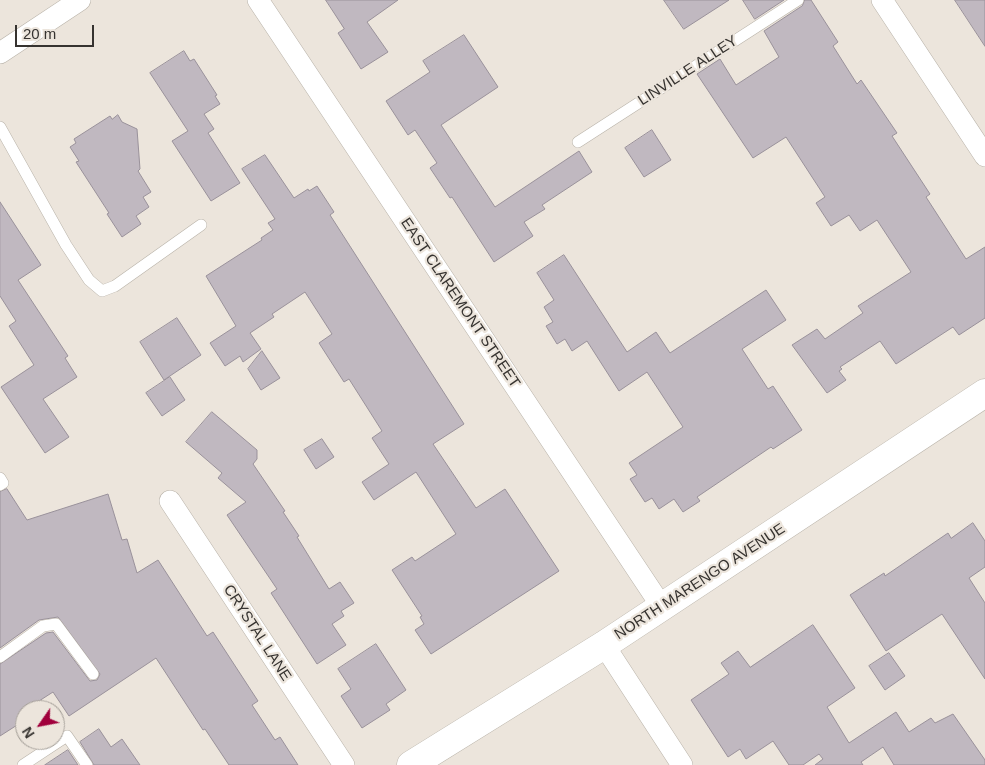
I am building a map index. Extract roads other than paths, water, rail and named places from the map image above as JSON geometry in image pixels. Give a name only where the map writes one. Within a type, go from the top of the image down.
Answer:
[{"type":"street","points":[[0,52],[80,0]]},
{"type":"street","name":"EAST CLAREMONT STREET","points":[[258,0],[662,606]]},
{"type":"street","points":[[882,0],[985,156]]},
{"type":"street","name":"NORTH MARENGO AVENUE","points":[[411,765],[604,645],[985,393]]},
{"type":"street","name":"CRYSTAL LANE","points":[[170,501],[344,765]]},
{"type":"street","points":[[604,645],[682,765]]},
{"type":"lane","name":"LINVILLE ALLEY","points":[[578,142],[798,0]]},
{"type":"lane","points":[[0,127],[66,245],[89,280],[102,291],[115,286],[201,225]]},
{"type":"lane","points":[[0,478],[3,483],[0,485]]},
{"type":"lane","points":[[0,657],[43,626],[56,624],[93,674]]},
{"type":"lane","points":[[23,765],[67,736],[87,765]]}]
